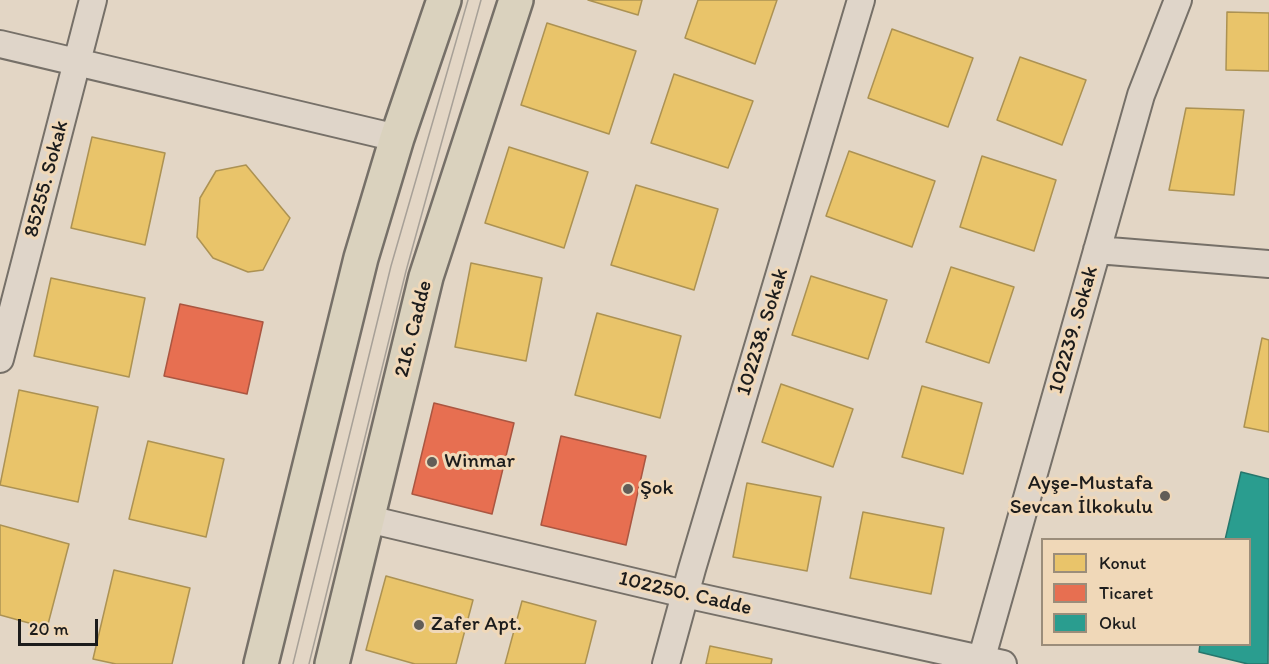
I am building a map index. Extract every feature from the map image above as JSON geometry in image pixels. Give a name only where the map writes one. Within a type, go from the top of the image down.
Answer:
[{"type":"main road","points":[[261,664],[360,258],[397,138],[444,0]]},
{"type":"main road","name":"216. Cadde","points":[[332,664],[426,277],[516,0]]},
{"type":"street","name":"85255. Sokak","points":[[0,358],[93,0]]},
{"type":"street","name":"102238. Sokak","points":[[666,664],[861,0]]},
{"type":"street","name":"102239. Sokak","points":[[988,663],[1097,250],[1142,95],[1178,0]]},
{"type":"street","points":[[0,44],[397,138]]},
{"type":"street","points":[[1097,250],[1269,264]]},
{"type":"street","name":"102250. Cadde","points":[[368,519],[988,663]]},
{"type":"building: Konut","points":[[588,0],[642,0],[638,15]]},
{"type":"building: Konut","points":[[698,0],[777,0],[755,64],[685,38]]},
{"type":"building: Konut","points":[[1227,12],[1269,13],[1269,71],[1226,70]]},
{"type":"building: Konut","points":[[547,23],[636,51],[609,134],[521,105]]},
{"type":"building: Konut","points":[[892,29],[973,58],[948,127],[868,98]]},
{"type":"building: Konut","points":[[1020,57],[1086,80],[1062,145],[997,120]]},
{"type":"building: Konut","points":[[674,74],[753,101],[728,168],[651,143]]},
{"type":"building: Konut","points":[[1186,108],[1244,110],[1234,195],[1169,190]]},
{"type":"building: Konut","points":[[92,137],[165,153],[145,245],[71,228]]},
{"type":"building: Konut","points":[[509,147],[588,172],[564,248],[485,223]]},
{"type":"building: Konut","points":[[849,151],[935,181],[912,247],[826,216]]},
{"type":"building: Konut","points":[[982,156],[1056,180],[1034,251],[960,227]]},
{"type":"building: Konut","points":[[246,165],[290,218],[263,270],[248,272],[213,258],[197,237],[200,198],[216,171]]},
{"type":"building: Konut","points":[[636,185],[718,209],[694,290],[611,265]]},
{"type":"building: Konut","points":[[471,263],[542,278],[526,361],[455,347]]},
{"type":"building: Konut","points":[[951,267],[1014,287],[989,363],[926,342]]},
{"type":"building: Konut","points":[[811,276],[887,300],[868,359],[792,335]]},
{"type":"building: Konut","points":[[51,278],[145,298],[129,377],[34,356]]},
{"type":"building: Konut","points":[[597,313],[681,336],[660,418],[575,395]]},
{"type":"building: Konut","points":[[1262,338],[1269,340],[1269,432],[1244,427]]},
{"type":"building: Konut","points":[[781,384],[853,409],[833,467],[762,442]]},
{"type":"building: Konut","points":[[922,386],[982,403],[963,474],[902,457]]},
{"type":"building: Konut","points":[[19,390],[98,407],[78,502],[0,485]]},
{"type":"building: Konut","points":[[148,441],[224,459],[206,537],[129,519]]},
{"type":"building: Konut","points":[[747,483],[821,497],[807,571],[733,557]]},
{"type":"building: Konut","points":[[863,512],[944,528],[931,594],[850,578]]},
{"type":"building: Konut","points":[[0,525],[69,544],[47,628],[0,615]]},
{"type":"building: Konut","points":[[114,570],[190,588],[172,664],[116,664],[93,659]]},
{"type":"building: Konut","name":"Zafer Apt.","points":[[386,576],[473,600],[456,664],[415,664],[366,650]]},
{"type":"building: Konut","points":[[522,601],[596,621],[585,664],[505,664]]},
{"type":"building: Konut","points":[[710,646],[772,659],[771,664],[706,664]]},
{"type":"building: Ticaret","points":[[180,304],[263,322],[247,394],[164,376]]},
{"type":"building: Ticaret","points":[[434,403],[514,423],[492,514],[412,494]]},
{"type":"building: Ticaret","points":[[561,436],[646,456],[626,545],[541,525]]},
{"type":"building: Okul","points":[[1241,472],[1269,479],[1268,664],[1248,664],[1199,652],[1200,646],[1251,646],[1251,538],[1225,538]]},
{"type":"tram line","points":[[293,664],[391,266],[468,0]]},
{"type":"tram line","points":[[309,664],[406,271],[481,0]]},
{"type":"place","name":"Winmar","points":[[432,462]]},
{"type":"place","name":"Şok","points":[[628,489]]},
{"type":"place","name":"Ayşe-Mustafa Sevcan İlkokulu","points":[[1165,496]]},
{"type":"place","name":"Zafer Apt.","points":[[419,625]]}]
